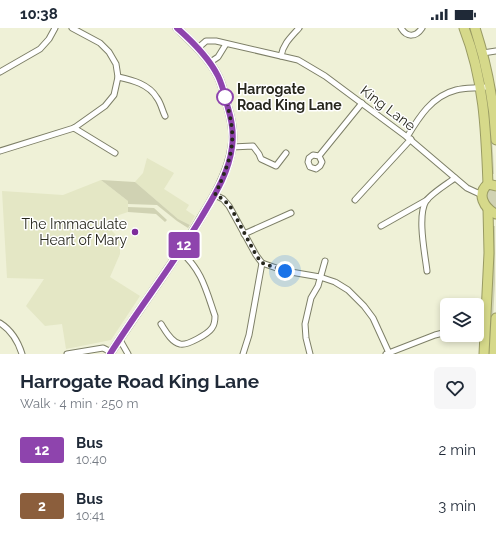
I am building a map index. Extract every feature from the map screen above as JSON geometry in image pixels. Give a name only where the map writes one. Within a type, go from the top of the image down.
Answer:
[{"type":"highway","points":[[464,28],[474,55],[481,88],[492,185],[484,187],[482,194],[483,201],[492,212],[484,307]]},
{"type":"highway","points":[[475,28],[491,86],[496,140]]},
{"type":"highway","points":[[494,354],[496,318]]},
{"type":"highway","points":[[483,342],[484,354]]},
{"type":"street","points":[[0,72],[40,49],[49,39],[55,28]]},
{"type":"street","points":[[0,151],[74,128],[105,106],[114,95],[118,77],[116,64],[109,52],[100,43],[72,28]]},
{"type":"street","points":[[67,354],[103,348],[110,353],[180,251],[215,195],[227,166],[232,148],[233,135],[231,120],[220,82],[198,48],[177,28]]},
{"type":"street","points":[[188,28],[189,38]]},
{"type":"street","points":[[281,56],[286,42],[299,28]]},
{"type":"street","points":[[402,28],[404,32],[411,35],[418,34],[422,28]]},
{"type":"street","name":"King Lane","points":[[198,48],[206,41],[216,41],[298,60],[325,76],[409,138],[468,188],[482,194]]},
{"type":"street","points":[[209,63],[218,56],[226,44]]},
{"type":"street","points":[[483,53],[496,51]]},
{"type":"street","points":[[118,77],[132,80],[151,90],[158,98],[164,116]]},
{"type":"street","points":[[355,200],[409,138],[420,116],[437,98],[457,90],[491,86]]},
{"type":"street","points":[[319,156],[362,103]]},
{"type":"street","points":[[74,128],[115,153]]},
{"type":"street","points":[[232,148],[253,146],[261,159],[276,166],[286,153]]},
{"type":"street","points":[[381,226],[427,200],[455,178]]},
{"type":"street","points":[[215,195],[226,202],[262,263],[285,271],[320,277],[335,282],[348,290],[364,306],[373,318],[387,353],[440,334]]},
{"type":"street","points":[[427,200],[423,207],[422,216],[427,271]]},
{"type":"street","points":[[244,234],[291,212]]},
{"type":"street","points":[[161,324],[168,335],[180,344],[185,344],[208,333],[215,322],[198,270],[191,260],[180,251]]},
{"type":"street","points":[[310,354],[306,338],[305,324],[311,298],[318,286],[325,261]]},
{"type":"street","points":[[244,354],[249,335],[262,263]]},
{"type":"street","points":[[0,323],[16,339],[22,354]]},
{"type":"street","points":[[120,340],[128,354]]},
{"type":"shaded area","points":[[487,92],[492,133],[494,174],[491,174]]},
{"type":"shaded area","points":[[147,158],[174,173],[164,189],[189,205],[186,210],[195,216],[190,225],[178,219],[135,182],[143,173]]},
{"type":"shaded area","points":[[101,180],[128,201],[128,212],[119,215],[107,226],[120,239],[120,254],[110,277],[140,296],[111,340],[66,349],[62,324],[45,326],[26,306],[44,279],[7,278],[2,191],[63,195]]},
{"type":"shaded area","points":[[101,180],[135,182],[178,219],[190,225],[188,228],[157,205],[128,204],[128,201]]},
{"type":"shaded area","points":[[492,189],[496,192],[496,210],[491,209],[485,194],[488,190]]},
{"type":"shaded area","points":[[128,207],[154,208],[167,220],[165,222],[156,214],[128,212]]},
{"type":"shaded area","points":[[492,226],[495,226],[495,283],[491,354],[488,354]]},
{"type":"bus line","name":"12","points":[[110,354],[180,251],[215,195],[227,166],[232,148],[233,135],[231,120],[218,75],[198,48],[177,28]]},
{"type":"place","name":"Harrogate Road King Lane","points":[[225,97]]},
{"type":"place","name":"The Immaculate Heart of Mary","points":[[135,232]]},
{"type":"route","points":[[225,97],[231,120],[233,135],[232,148],[227,166],[215,195],[223,199],[230,206],[256,255],[262,263],[285,271]]}]
